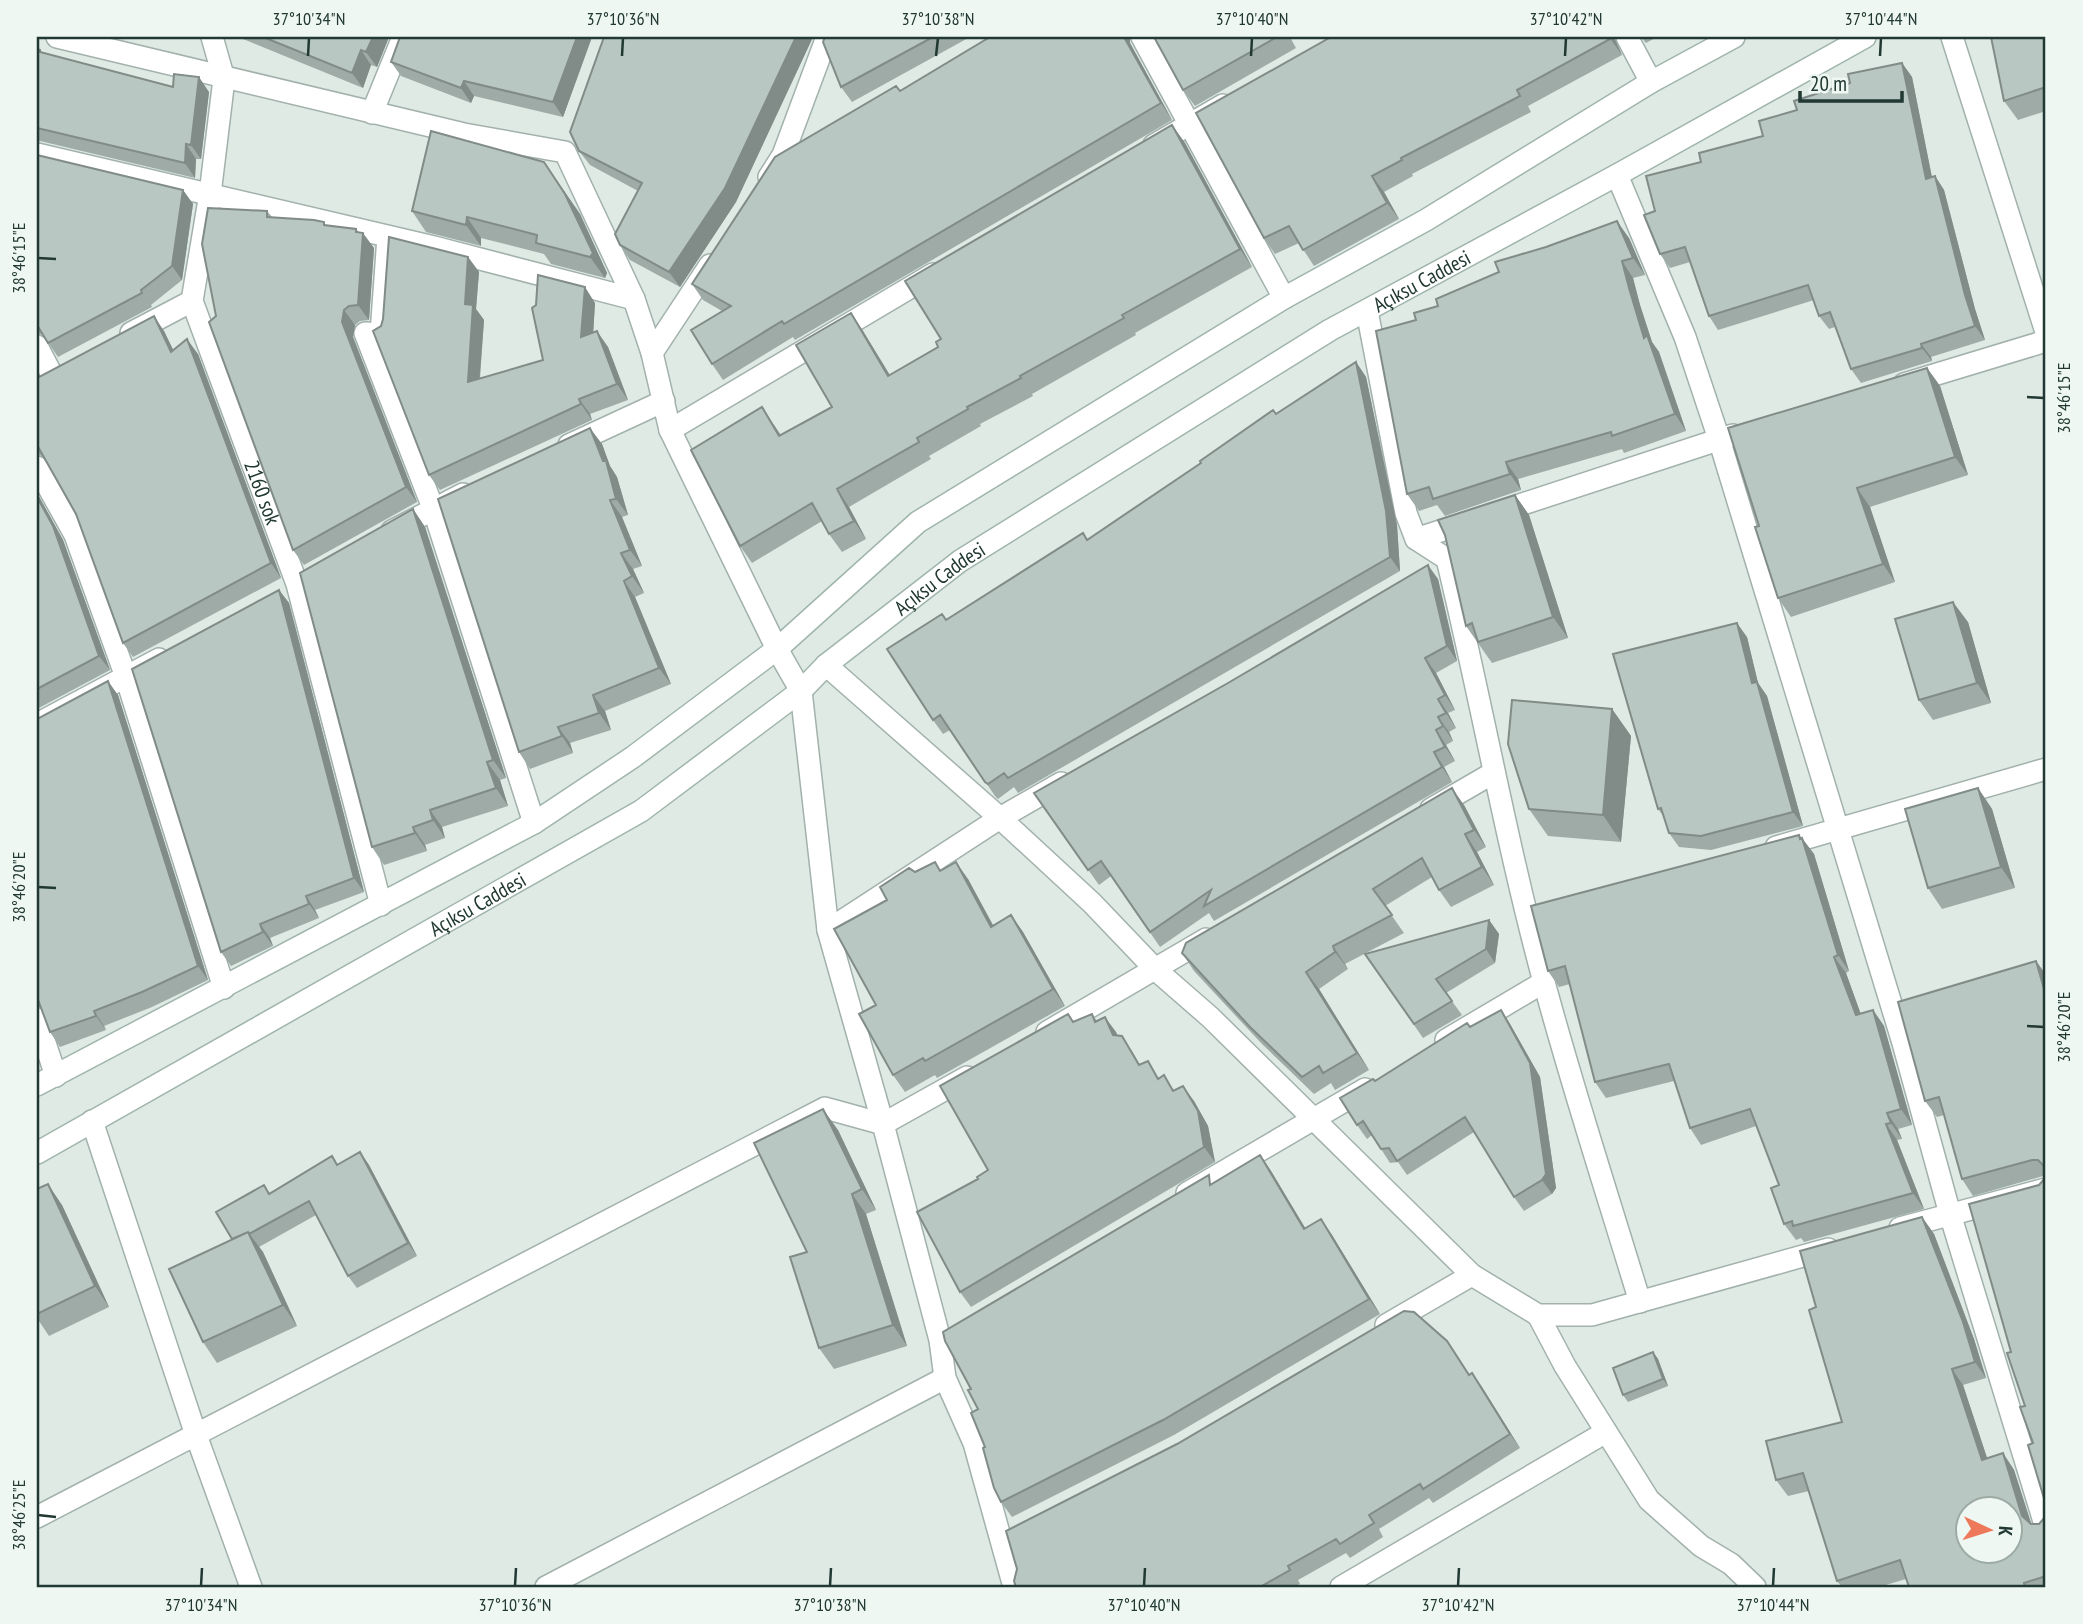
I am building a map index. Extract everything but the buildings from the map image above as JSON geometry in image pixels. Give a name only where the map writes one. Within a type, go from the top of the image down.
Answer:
[{"type":"street","points":[[57,37],[224,79],[464,134],[568,146],[634,299],[652,353],[670,430],[777,649],[802,691],[828,930],[940,1340],[945,1378],[974,1443],[1014,1587]]},
{"type":"street","points":[[212,37],[224,79]]},
{"type":"street","points":[[372,113],[403,37]]},
{"type":"street","points":[[760,190],[783,155],[827,37]]},
{"type":"street","points":[[1142,37],[1284,298]]},
{"type":"street","points":[[1627,37],[1651,82]]},
{"type":"street","name":"Açıksu Caddesi","points":[[46,1081],[534,823],[633,757],[777,649],[919,522],[1284,298],[1426,220],[1651,82],[1734,37]]},
{"type":"street","name":"Açıksu Caddesi","points":[[37,1153],[641,811],[802,691],[826,664],[960,561],[1330,330],[1865,37]]},
{"type":"street","points":[[1952,37],[2046,332]]},
{"type":"street","name":"2160 sok","points":[[224,79],[210,194],[192,301],[297,584],[381,905]]},
{"type":"street","points":[[1131,159],[1237,98]]},
{"type":"street","points":[[783,155],[807,142]]},
{"type":"street","points":[[37,154],[388,237],[634,299]]},
{"type":"street","points":[[1617,175],[1685,337],[1719,439],[1903,1043],[1950,1214],[2046,1528]]},
{"type":"street","points":[[388,237],[381,334],[365,332],[433,508],[534,823]]},
{"type":"street","points":[[652,353],[721,248]]},
{"type":"street","points":[[670,430],[954,261]]},
{"type":"street","points":[[110,344],[192,301]]},
{"type":"street","points":[[1367,311],[1406,513],[1416,539],[1447,559],[1467,642],[1493,773],[1534,911],[1544,982],[1640,1302]]},
{"type":"street","points":[[1889,388],[2046,341]]},
{"type":"street","points":[[37,346],[44,379],[75,363]]},
{"type":"street","points":[[555,452],[664,401]]},
{"type":"street","points":[[1416,539],[1759,428]]},
{"type":"street","points":[[37,467],[75,535],[126,677],[224,988]]},
{"type":"street","points":[[376,540],[433,508],[482,485]]},
{"type":"street","points":[[1423,573],[1447,559]]},
{"type":"street","points":[[273,597],[320,571]]},
{"type":"street","points":[[37,724],[175,650]]},
{"type":"street","points":[[826,664],[1000,817],[1092,903],[1157,970],[1210,1017],[1472,1275],[1538,1315],[1592,1315],[1842,1245]]},
{"type":"street","points":[[1761,851],[2046,769]]},
{"type":"street","points":[[828,930],[1000,817],[1082,772]]},
{"type":"street","points":[[1409,822],[1493,773]]},
{"type":"street","points":[[1026,1044],[1218,932]]},
{"type":"street","points":[[1429,1051],[1544,982]]},
{"type":"street","points":[[37,1019],[46,1081]]},
{"type":"street","points":[[37,1517],[825,1108],[883,1124],[990,1064]]},
{"type":"street","points":[[1174,1200],[1383,1079]]},
{"type":"street","points":[[92,1121],[196,1435],[251,1587]]},
{"type":"street","points":[[1882,1233],[2046,1189]]},
{"type":"street","points":[[1367,1337],[1472,1275]]},
{"type":"street","points":[[1538,1315],[1564,1366],[1648,1500],[1701,1546],[1731,1564],[1755,1587]]},
{"type":"street","points":[[940,1340],[963,1326]]},
{"type":"street","points":[[545,1587],[945,1378]]},
{"type":"street","points":[[1341,1587],[1606,1432]]},
{"type":"street","points":[[1000,1538],[1024,1526]]}]
